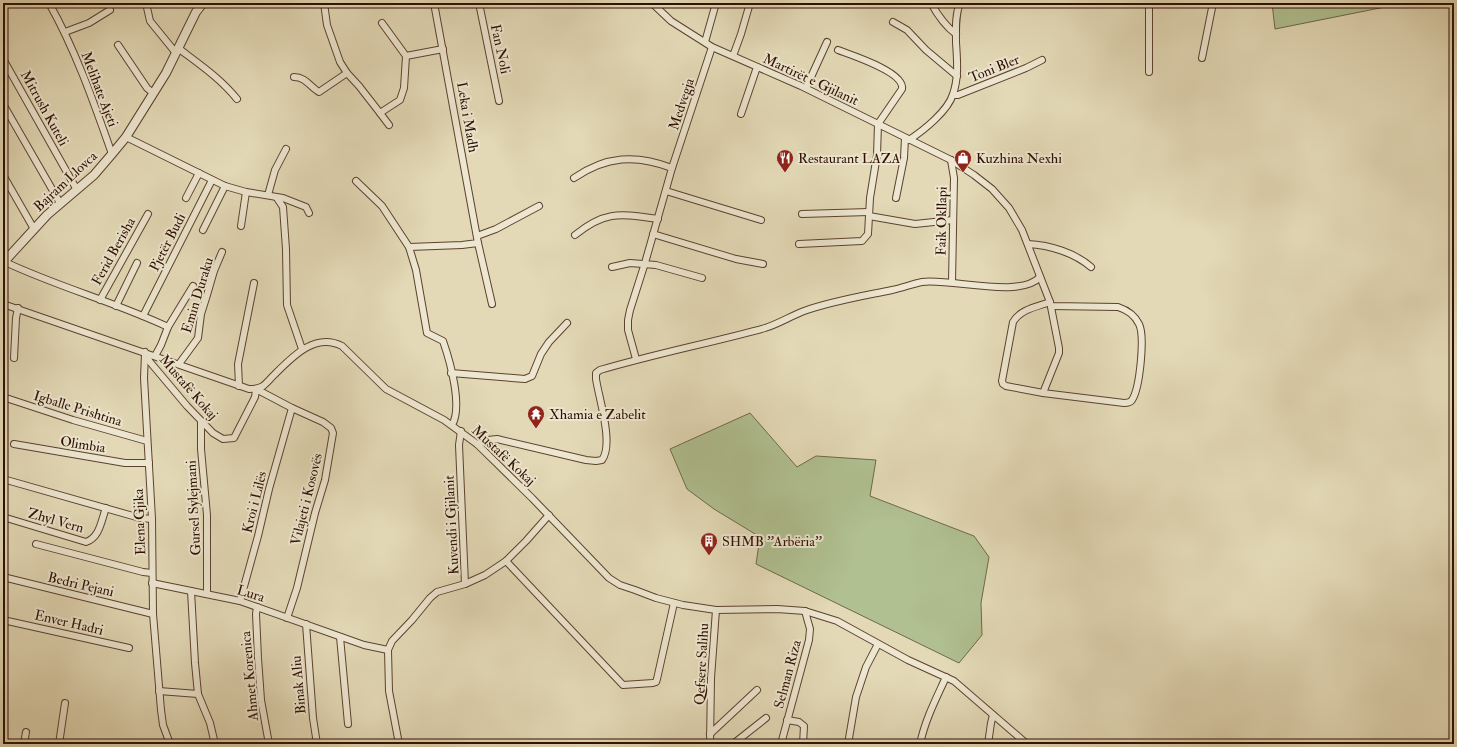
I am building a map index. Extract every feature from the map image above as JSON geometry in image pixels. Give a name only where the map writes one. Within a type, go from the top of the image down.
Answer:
[{"type":"street","name":"Melihate Ajeti","points":[[49,3],[65,32],[99,116],[112,154]]},
{"type":"street","points":[[146,3],[150,21],[177,51],[212,74],[227,87],[236,99]]},
{"type":"street","name":"Bajram Llovca","points":[[4,262],[60,203],[94,175],[126,137],[152,93],[166,73],[196,12],[203,3]]},
{"type":"street","points":[[324,3],[327,25],[340,62],[347,73],[389,125]]},
{"type":"street","name":"Leka i Madh","points":[[434,3],[478,243],[492,304]]},
{"type":"street","name":"Fan Noli","points":[[479,3],[499,101]]},
{"type":"street","name":"Martirët e Gjilanit","points":[[652,3],[671,21],[712,47],[806,88],[951,160],[992,189],[1009,208],[1028,244],[1050,304],[1060,348],[1043,393]]},
{"type":"street","points":[[705,42],[716,3]]},
{"type":"street","points":[[733,56],[750,3]]},
{"type":"street","points":[[931,3],[939,16],[956,34]]},
{"type":"street","name":"Toni Bler","points":[[907,139],[930,125],[953,95],[957,76],[956,34],[957,11],[960,3]]},
{"type":"street","points":[[1149,3],[1149,72]]},
{"type":"street","points":[[1202,58],[1213,3]]},
{"type":"street","points":[[65,32],[89,23],[110,10]]},
{"type":"street","points":[[893,22],[907,30],[926,50],[957,76]]},
{"type":"street","points":[[380,113],[400,100],[404,88],[406,56],[382,23]]},
{"type":"street","points":[[806,88],[827,42]]},
{"type":"street","points":[[118,45],[152,93]]},
{"type":"street","name":"Medvegja","points":[[636,359],[628,330],[630,310],[672,168],[712,47]]},
{"type":"street","points":[[406,56],[443,48]]},
{"type":"street","points":[[799,244],[862,240],[868,234],[870,198],[876,155],[878,124],[898,96],[903,85],[894,75],[865,60],[838,50]]},
{"type":"street","name":"Mitrush Kuteli","points":[[3,59],[77,190]]},
{"type":"street","name":"Toni Bler","points":[[953,95],[958,95],[1019,71],[1042,60]]},
{"type":"street","points":[[741,114],[757,67]]},
{"type":"street","points":[[294,77],[298,77],[306,81],[319,92],[347,73]]},
{"type":"street","points":[[3,104],[60,203]]},
{"type":"street","points":[[126,137],[225,186],[246,192],[284,198],[306,207],[309,213]]},
{"type":"street","points":[[896,198],[907,139]]},
{"type":"street","points":[[268,196],[276,170],[286,149]]},
{"type":"street","points":[[574,178],[601,163],[619,159],[639,159],[658,162],[672,168]]},
{"type":"street","name":"Faik Okllapi","points":[[951,160],[954,178],[952,282]]},
{"type":"street","points":[[186,198],[199,173]]},
{"type":"street","points":[[3,175],[34,229]]},
{"type":"street","name":"Pjetër Budi","points":[[143,316],[212,180]]},
{"type":"street","points":[[356,181],[382,206],[409,247],[416,270],[427,332],[443,341],[448,356],[456,393],[457,410],[455,420],[452,425]]},
{"type":"street","points":[[203,230],[225,186]]},
{"type":"street","points":[[666,191],[761,220]]},
{"type":"street","points":[[241,226],[246,192]]},
{"type":"street","points":[[277,198],[284,207],[287,305],[302,349]]},
{"type":"street","points":[[477,236],[496,229],[539,206]]},
{"type":"street","name":"Ferid Berisha","points":[[100,300],[148,214]]},
{"type":"street","points":[[802,214],[869,214],[915,224],[953,220]]},
{"type":"street","points":[[575,235],[588,224],[606,216],[622,215],[658,219]]},
{"type":"street","points":[[653,234],[736,259],[763,264]]},
{"type":"street","points":[[409,247],[478,243]]},
{"type":"street","points":[[1028,244],[1040,244],[1055,248],[1080,259],[1092,267]]},
{"type":"street","name":"Emin Duraku","points":[[180,364],[198,338],[207,295],[214,271],[222,252]]},
{"type":"street","points":[[4,262],[65,288],[143,316],[168,327]]},
{"type":"street","points":[[116,306],[137,263]]},
{"type":"street","points":[[612,267],[630,263],[645,263],[702,278]]},
{"type":"street","points":[[478,444],[488,440],[497,439],[586,460],[602,460],[606,455],[607,442],[596,379],[596,373],[600,370],[636,359],[766,327],[805,311],[835,302],[922,282],[941,281],[993,287],[1034,282],[1040,277]]},
{"type":"street","points":[[239,386],[238,364],[254,283]]},
{"type":"street","name":"Mustafë Kokaj","points":[[155,356],[168,327],[193,286]]},
{"type":"street","name":"Mustafë Kokaj","points":[[3,304],[180,364],[239,386],[256,389],[292,408]]},
{"type":"street","points":[[1050,304],[1118,307],[1133,314],[1140,324],[1142,336],[1139,380],[1132,400],[1129,403],[1043,393],[1006,386],[1003,384],[1002,381],[1013,322],[1023,311],[1050,304]]},
{"type":"street","points":[[14,358],[18,308]]},
{"type":"street","points":[[451,373],[525,379],[532,376],[541,354],[549,342],[567,323]]},
{"type":"street","name":"Mustafë Kokaj","points":[[256,389],[264,386],[302,349],[317,344],[335,342],[342,346],[386,388],[452,425],[478,444],[609,578],[620,585],[674,603],[716,610]]},
{"type":"street","name":"Mustafë Kokaj","points":[[145,352],[150,362],[201,421],[213,433],[223,439],[234,438],[255,397],[256,389]]},
{"type":"street","name":"Elena Gjika","points":[[145,352],[144,378],[152,519],[153,614],[163,724],[170,744]]},
{"type":"street","name":"Igballe Prishtina","points":[[3,397],[87,424],[147,441]]},
{"type":"street","name":"Kroi i Lilës","points":[[240,601],[258,536],[270,482],[292,408]]},
{"type":"street","name":"Vilajeti i Kosovës","points":[[286,618],[297,588],[315,513],[325,480],[333,433],[331,428],[323,422],[292,408]]},
{"type":"street","name":"Gursel Sylejmani","points":[[201,421],[201,449],[207,514],[207,594]]},
{"type":"street","name":"Kuvendi i Gjilanit","points":[[388,650],[392,641],[437,592],[465,584],[459,445],[461,431]]},
{"type":"street","name":"Olimbia","points":[[14,444],[125,463],[149,463]]},
{"type":"street","name":"Zhyl Vern","points":[[3,479],[140,518],[152,519]]},
{"type":"street","name":"Zhyl Vern","points":[[3,517],[86,542],[92,540],[96,536],[106,508]]},
{"type":"street","points":[[465,584],[484,575],[506,561],[549,515]]},
{"type":"street","points":[[36,544],[143,572],[152,573]]},
{"type":"street","points":[[506,561],[623,685],[656,682],[674,603]]},
{"type":"street","name":"Bedri Pejani","points":[[3,577],[153,614]]},
{"type":"street","name":"Lura","points":[[152,583],[240,601],[364,645],[388,650]]},
{"type":"street","points":[[192,591],[198,694],[210,723],[215,744]]},
{"type":"street","name":"Ahmet Korenica","points":[[257,606],[257,643],[260,686],[269,744]]},
{"type":"street","name":"Qefsere Salihu","points":[[710,744],[711,678],[716,610],[777,609],[805,611],[836,621],[908,660],[946,677],[969,694],[1027,744]]},
{"type":"street","name":"Selman Riza","points":[[781,744],[809,640],[810,629],[805,611]]},
{"type":"street","name":"Enver Hadri","points":[[3,620],[129,648]]},
{"type":"street","name":"Binak Aliu","points":[[306,624],[313,718],[318,744]]},
{"type":"street","points":[[340,637],[348,724]]},
{"type":"street","points":[[848,744],[856,697],[866,667],[878,644]]},
{"type":"street","points":[[388,650],[390,691],[399,744]]},
{"type":"street","points":[[920,744],[923,729],[929,713],[946,677]]},
{"type":"street","points":[[710,734],[757,690]]},
{"type":"street","points":[[159,691],[198,694]]},
{"type":"street","points":[[59,744],[65,703]]},
{"type":"street","points":[[988,744],[993,715]]},
{"type":"street","points":[[733,744],[766,718]]},
{"type":"street","points":[[787,720],[799,722],[804,726],[803,744]]},
{"type":"street","points":[[24,744],[26,732]]},
{"type":"green space","points":[[1272,3],[1405,3],[1275,29]]},
{"type":"green space","points":[[750,413],[797,467],[816,456],[876,460],[870,496],[974,536],[989,557],[981,603],[982,635],[959,663],[756,564],[760,537],[714,509],[687,489],[670,449]]},
{"type":"place","name":"Restaurant LAZA","points":[[785,173]]},
{"type":"place","name":"Kuzhina Nexhi","points":[[963,173]]},
{"type":"place","name":"Xhamia e Zabelit","points":[[536,429]]},
{"type":"place","name":"SHMB ''Arbëria''","points":[[709,556]]}]
